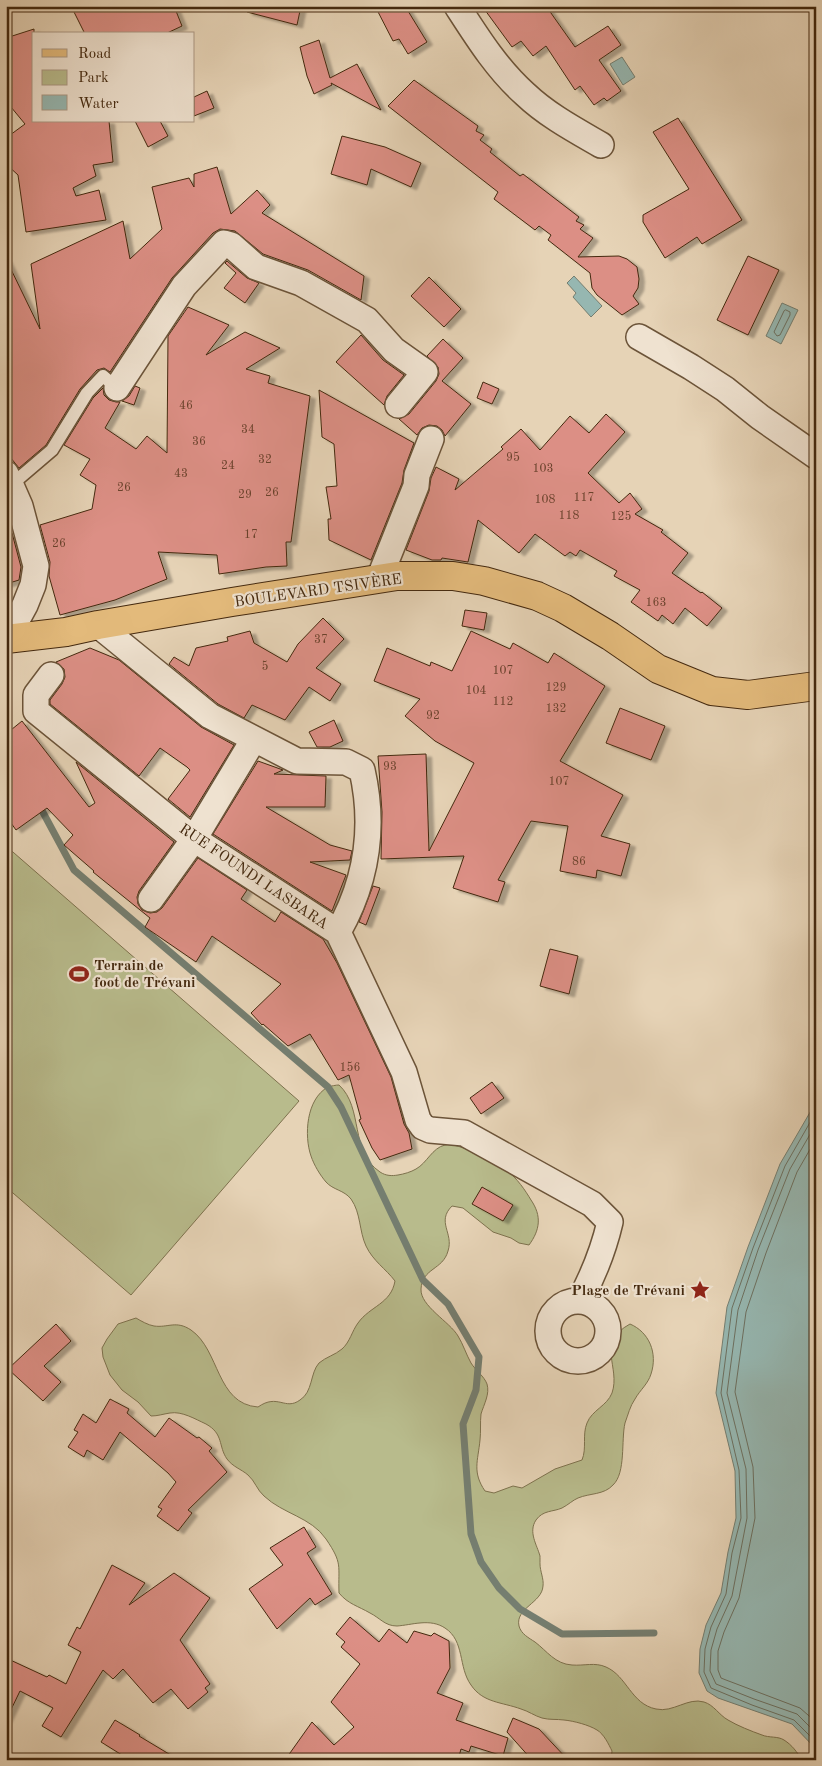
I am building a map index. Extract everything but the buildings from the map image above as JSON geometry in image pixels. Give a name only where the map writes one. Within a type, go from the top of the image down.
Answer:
[{"type":"main road","name":"BOULEVARD TSIVÈRE","points":[[7,640],[66,632],[98,625],[397,576],[452,576],[484,581],[537,596],[610,636],[658,669],[712,691],[748,695],[816,686]]},
{"type":"street","points":[[457,6],[487,51],[525,94],[562,122],[601,145]]},
{"type":"street","points":[[117,388],[184,286],[224,243],[231,245],[256,267],[301,283],[367,320],[394,350],[425,372],[398,405]]},
{"type":"street","points":[[639,337],[725,388],[760,417],[816,456]]},
{"type":"street","points":[[379,579],[416,486],[417,475],[431,439]]},
{"type":"street","points":[[7,640],[33,585],[36,566],[20,506],[9,479]]},
{"type":"street","points":[[98,625],[210,716],[297,761],[346,762],[362,770],[368,802],[367,849],[361,880],[348,915],[338,932]]},
{"type":"street","name":"RUE FOUNDI LASBARA","points":[[51,675],[36,695],[36,711],[194,839],[338,932],[404,1072],[418,1120],[423,1127],[430,1130],[464,1133],[592,1204],[610,1222],[596,1268],[580,1300]]},
{"type":"street","points":[[151,899],[194,839],[254,739]]},
{"type":"lane","points":[[9,479],[52,450],[87,393],[103,376],[117,388]]},
{"type":"green space","name":"Terrain de foot de Trévani","points":[[6,846],[299,1101],[131,1295],[6,1187]]},
{"type":"green space","points":[[339,1085],[347,1094],[352,1105],[364,1153],[370,1163],[380,1172],[391,1176],[407,1173],[420,1166],[440,1147],[445,1145],[458,1146],[486,1158],[511,1174],[535,1206],[538,1223],[536,1234],[529,1245],[519,1243],[493,1232],[463,1208],[452,1206],[445,1217],[449,1239],[448,1251],[442,1262],[422,1282],[421,1289],[425,1302],[454,1331],[460,1339],[471,1363],[487,1384],[487,1395],[481,1414],[477,1466],[478,1478],[485,1491],[494,1493],[513,1486],[522,1488],[555,1469],[582,1460],[587,1423],[612,1393],[614,1374],[611,1347],[614,1339],[620,1331],[630,1324],[642,1332],[650,1344],[653,1366],[648,1381],[630,1408],[625,1423],[620,1473],[617,1480],[605,1491],[578,1498],[562,1508],[542,1514],[536,1520],[533,1534],[540,1556],[543,1586],[542,1592],[521,1615],[519,1626],[522,1631],[561,1662],[572,1665],[598,1665],[613,1671],[641,1702],[648,1706],[662,1710],[692,1702],[704,1702],[736,1724],[765,1736],[784,1740],[802,1760],[611,1760],[612,1751],[608,1743],[602,1734],[594,1728],[572,1721],[542,1718],[524,1710],[487,1699],[476,1691],[467,1678],[459,1647],[451,1633],[433,1623],[389,1625],[346,1600],[339,1593],[337,1560],[326,1539],[305,1520],[264,1496],[250,1477],[227,1459],[218,1436],[212,1428],[179,1413],[151,1416],[138,1402],[122,1390],[110,1375],[103,1357],[102,1348],[118,1324],[136,1318],[154,1326],[181,1325],[191,1330],[208,1350],[226,1387],[234,1397],[244,1404],[258,1407],[271,1402],[295,1403],[304,1397],[307,1392],[319,1363],[342,1349],[363,1317],[389,1295],[395,1281],[372,1256],[366,1246],[354,1204],[348,1196],[329,1185],[324,1179],[317,1170],[309,1148],[309,1118],[315,1100],[328,1087]]},
{"type":"water","points":[[622,57],[635,77],[623,85],[610,64]]},
{"type":"water","points":[[574,276],[602,306],[591,317],[573,297],[576,293],[567,283]]},
{"type":"water","points":[[782,303],[798,310],[781,344],[766,336]]},
{"type":"water","points":[[816,1102],[816,1749],[792,1724],[718,1698],[707,1691],[699,1673],[700,1649],[706,1625],[721,1593],[736,1518],[735,1471],[716,1393],[727,1307],[780,1164]]},
{"type":"waterway","points":[[39,805],[74,870],[328,1087],[341,1107],[423,1280],[448,1304],[479,1357],[476,1390],[463,1424],[471,1534],[481,1562],[499,1588],[520,1609],[562,1634],[654,1633]]},
{"type":"place","name":"Terrain de foot de Trévani","points":[[79,974]]},
{"type":"place","name":"Plage de Trévani","points":[[700,1290]]}]
